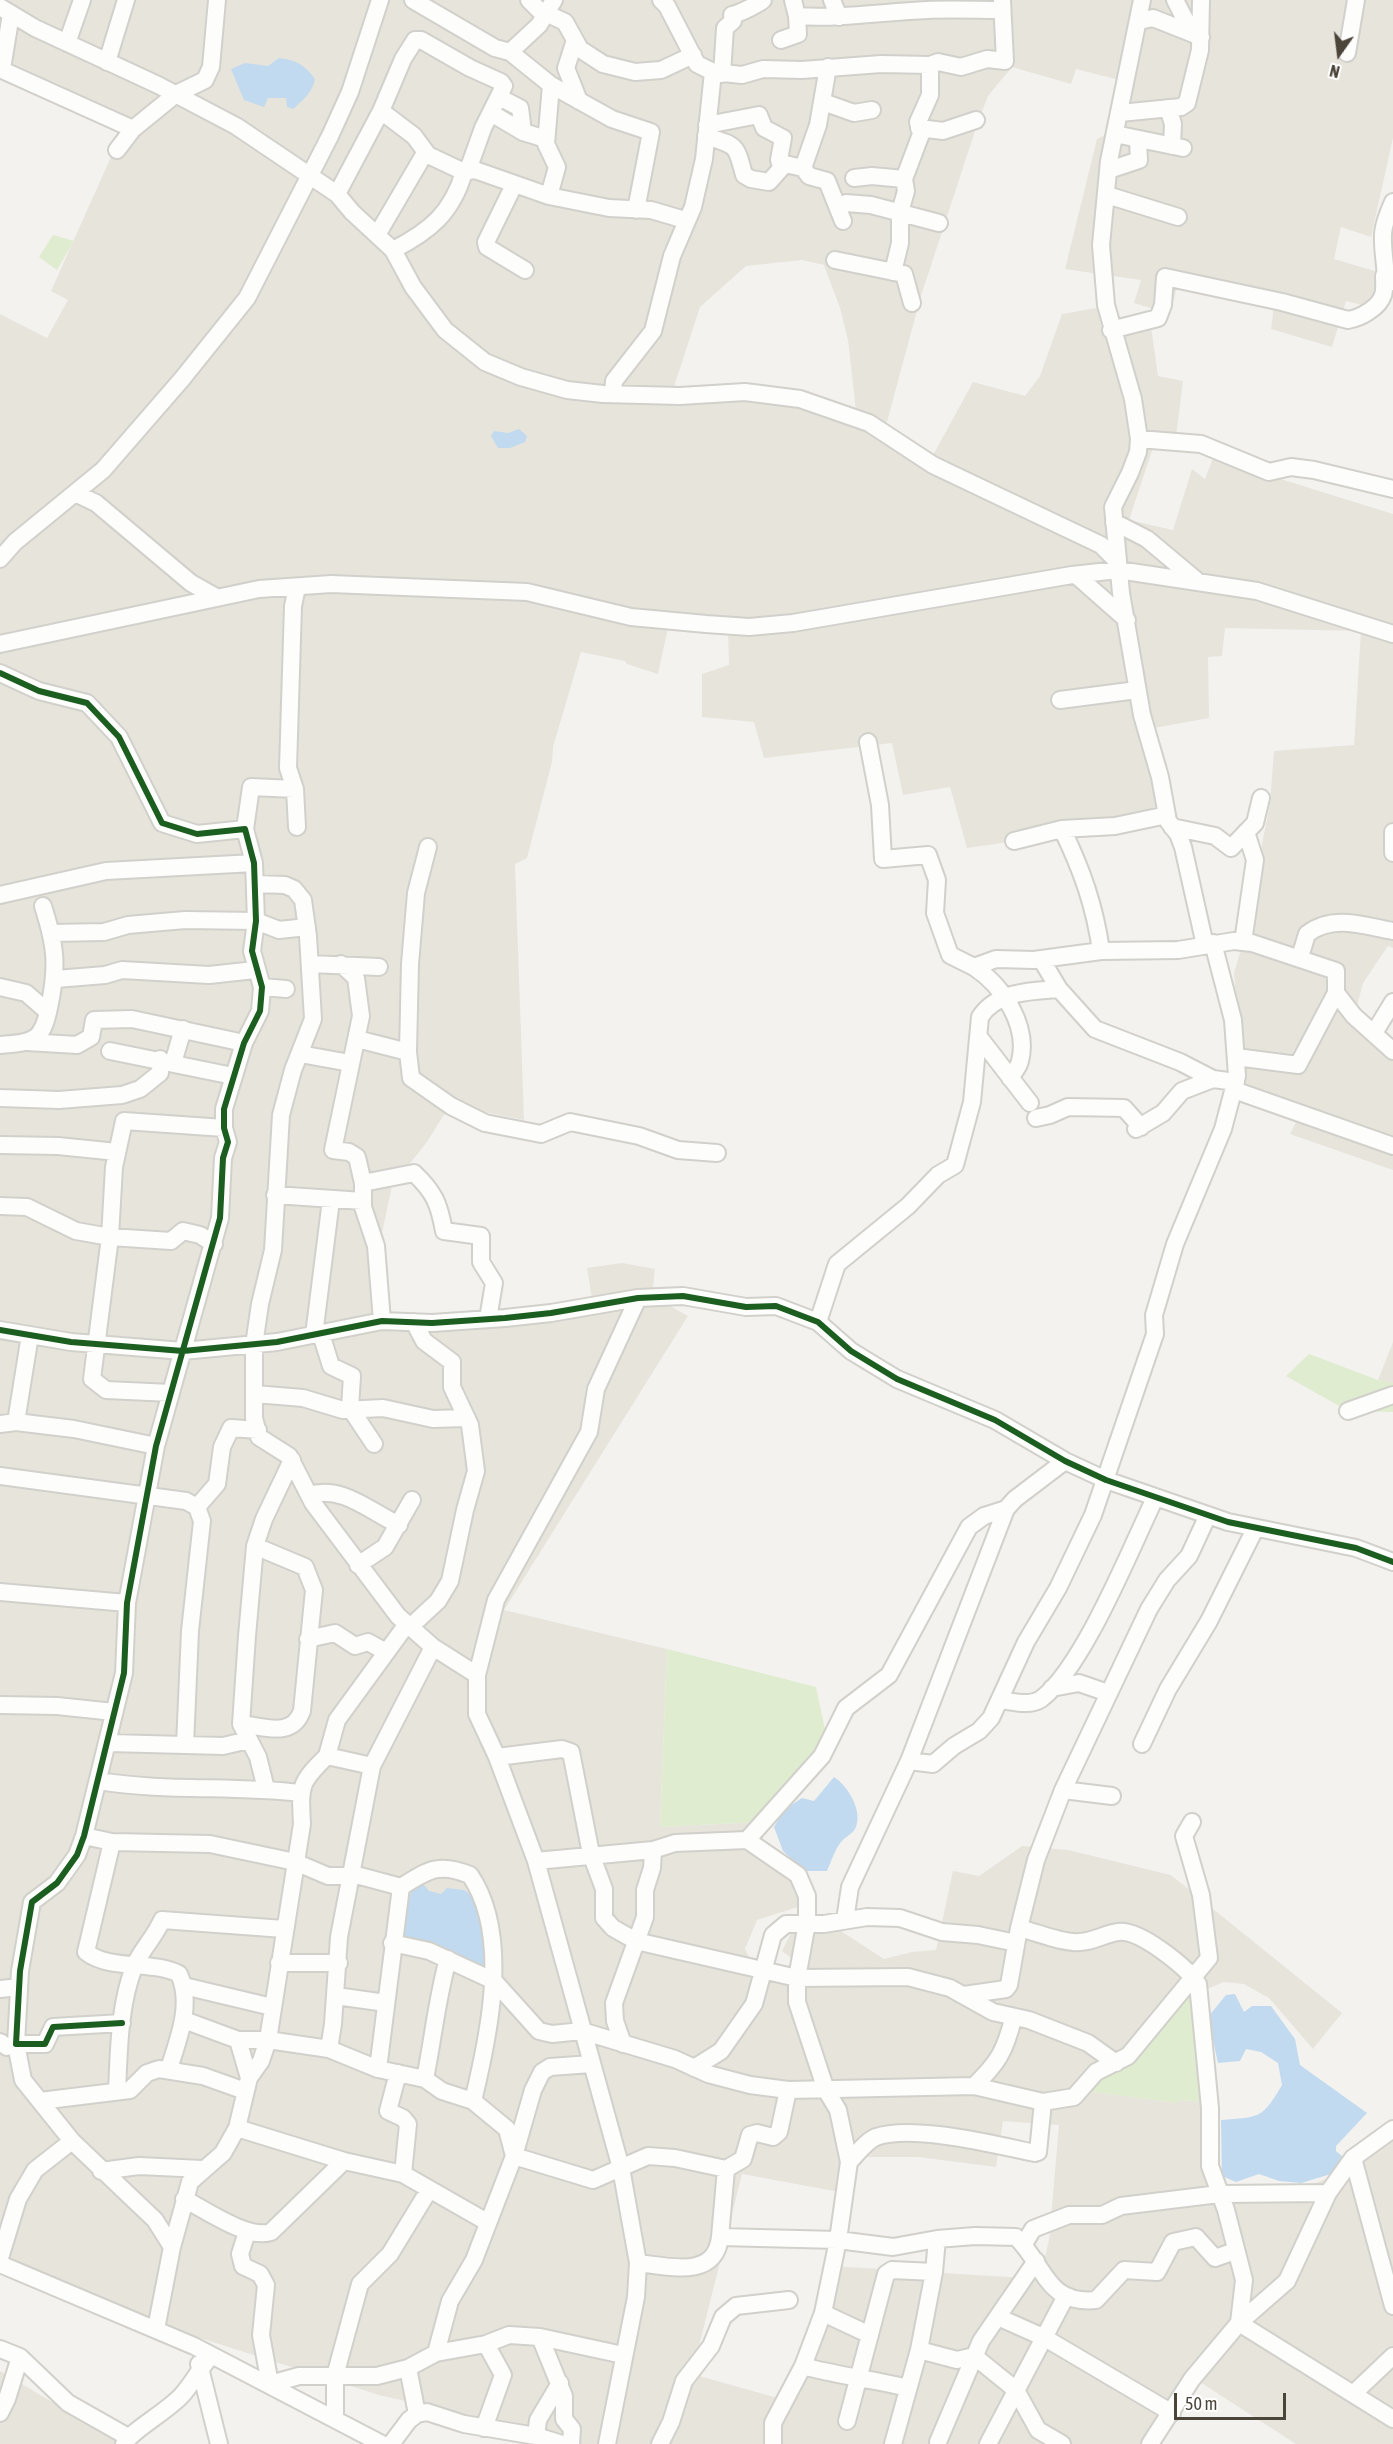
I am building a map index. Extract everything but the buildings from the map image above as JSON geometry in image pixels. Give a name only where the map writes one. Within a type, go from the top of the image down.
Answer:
[{"type":"street","points":[[67,43],[82,0]]},
{"type":"street","points":[[107,62],[126,0]]},
{"type":"street","points":[[117,150],[133,129],[176,94],[205,80],[209,74],[217,0]]},
{"type":"street","points":[[0,559],[33,527],[77,494],[120,452],[247,298],[312,176],[350,92],[380,0]]},
{"type":"street","points":[[413,0],[495,48],[510,52],[551,85],[579,101],[612,119],[651,132],[636,210]]},
{"type":"street","points":[[529,0],[550,7],[565,22],[580,49],[603,64],[635,72],[661,70],[693,56]]},
{"type":"street","points":[[661,0],[667,6],[693,56],[703,69],[718,73],[742,75],[763,69],[802,70],[828,67],[930,65],[938,62],[961,67],[987,59],[1005,61],[1002,5],[937,5],[839,18],[795,8],[798,34],[781,40]]},
{"type":"street","points":[[613,394],[614,381],[653,331],[672,256],[685,220],[693,207],[725,28],[733,21],[732,15],[742,13],[750,5],[763,0]]},
{"type":"street","points":[[832,0],[839,18]]},
{"type":"street","points":[[909,1761],[933,1764],[954,1746],[979,1731],[991,1718],[1026,1642],[1058,1588],[1093,1515],[1106,1480],[1155,1334],[1154,1315],[1175,1244],[1206,1173],[1235,1086],[1236,1057],[1233,1020],[1209,944],[1183,847],[1170,821],[1137,690],[1118,566],[1114,522],[1113,507],[1130,473],[1138,452],[1139,439],[1133,399],[1112,330],[1104,291],[1101,245],[1115,134],[1142,0]]},
{"type":"street","points":[[1175,0],[1197,35]]},
{"type":"street","points":[[1120,113],[1187,104],[1201,0]]},
{"type":"street","points":[[1347,53],[1356,0]]},
{"type":"street","points":[[510,52],[539,25],[550,7]]},
{"type":"street","points":[[133,129],[1,69],[6,11],[67,43],[176,94],[246,132],[337,194],[393,249],[413,287],[445,330],[485,362],[521,377],[567,390],[680,396],[745,392],[800,399],[869,423],[933,465],[1101,545],[1118,566]]},
{"type":"street","points":[[1139,21],[1153,18],[1197,35]]},
{"type":"street","points":[[337,194],[381,111],[403,59],[415,40],[418,39],[470,68],[501,82],[504,86],[449,209],[417,237],[393,249]]},
{"type":"street","points":[[575,39],[566,68],[579,101]]},
{"type":"street","points":[[893,272],[900,243],[900,212],[906,191],[904,179],[921,134],[918,122],[930,95],[930,65]]},
{"type":"street","points":[[803,168],[813,143],[823,102],[828,67]]},
{"type":"street","points":[[549,196],[557,167],[549,155],[546,139],[551,85]]},
{"type":"street","points":[[499,97],[520,108],[523,132]]},
{"type":"street","points":[[823,102],[854,113],[872,110]]},
{"type":"street","points":[[1115,134],[1138,141],[1178,147],[1168,108]]},
{"type":"street","points":[[381,111],[414,136],[425,153],[466,171],[549,196],[609,208],[651,210],[685,220]]},
{"type":"street","points":[[491,113],[523,132],[546,139]]},
{"type":"street","points":[[759,115],[764,128],[783,138],[779,160],[781,166],[776,177],[769,182],[751,179],[744,175],[738,150],[707,131],[759,115]]},
{"type":"street","points":[[919,128],[943,131],[976,120]]},
{"type":"street","points":[[1109,170],[1139,160],[1138,141]]},
{"type":"street","points":[[377,235],[425,153]]},
{"type":"street","points":[[781,166],[785,164],[803,168],[809,176],[827,181],[843,221]]},
{"type":"street","points":[[854,178],[872,176],[904,179]]},
{"type":"street","points":[[514,185],[486,242],[487,247],[525,270]]},
{"type":"street","points":[[1107,195],[1178,217]]},
{"type":"street","points":[[1112,330],[1158,318],[1162,306],[1165,277],[1290,304],[1348,320],[1357,319],[1376,305],[1383,296],[1384,221],[1393,202]]},
{"type":"street","points":[[846,203],[871,205],[939,223]]},
{"type":"street","points":[[835,260],[904,274],[912,303]]},
{"type":"street","points":[[1384,276],[1392,287],[1393,296]]},
{"type":"street","points":[[1139,439],[1201,444],[1269,472],[1291,467],[1314,470],[1393,489]]},
{"type":"street","points":[[77,494],[96,503],[191,583],[216,597]]},
{"type":"street","points":[[1114,522],[1147,539],[1197,580]]},
{"type":"street","points":[[0,644],[259,589],[369,585],[527,592],[631,617],[749,627],[793,623],[1118,566],[1257,591],[1393,634]]},
{"type":"street","points":[[1076,575],[1127,620]]},
{"type":"street","points":[[297,587],[293,606],[288,768],[295,789],[297,827]]},
{"type":"street","points":[[0,673],[39,691],[87,703],[119,737],[162,824],[197,834],[244,829]]},
{"type":"street","points":[[1060,700],[1137,690]]},
{"type":"street","points":[[868,742],[880,805],[883,859],[928,855],[937,880],[935,913],[950,955],[986,975],[1013,1012],[1022,1038],[1020,1063],[1010,1078]]},
{"type":"street","points":[[172,2247],[155,2220],[72,2141],[23,2080],[8,2043],[33,1900],[57,1883],[77,1855],[109,1743],[124,1673],[127,1603],[156,1446],[220,1218],[223,1158],[228,1142],[224,1128],[224,1109],[244,1043],[260,1011],[262,987],[255,970],[252,951],[256,921],[254,863],[244,829],[252,787],[295,789]]},
{"type":"street","points":[[1014,842],[1062,829],[1170,821],[1215,836],[1231,848],[1255,823],[1261,798]]},
{"type":"street","points":[[1062,829],[1082,871],[1091,899],[1101,951]]},
{"type":"street","points":[[1243,942],[1255,860],[1246,832]]},
{"type":"street","points":[[1393,832],[1391,836],[1393,853]]},
{"type":"street","points":[[428,847],[416,893],[410,964],[408,1052],[411,1078],[451,1106],[485,1123],[541,1134],[570,1122],[639,1136],[678,1150],[717,1153]]},
{"type":"street","points":[[0,895],[106,871],[254,863]]},
{"type":"street","points":[[255,884],[285,885],[294,889],[303,900],[313,1020],[281,1115],[273,1250],[260,1304],[254,1345],[254,1418],[262,1440],[282,1450],[292,1460],[309,1495],[358,1565],[408,1626],[433,1647],[477,1675]]},
{"type":"street","points":[[27,1042],[38,1037],[48,1012],[56,979],[51,933],[42,906]]},
{"type":"street","points":[[51,933],[104,932],[128,925],[185,920],[256,921],[279,930],[307,927]]},
{"type":"street","points":[[1300,957],[1307,934],[1328,924],[1342,922],[1393,931]]},
{"type":"street","points":[[974,967],[996,959],[1041,959],[1101,951],[1178,950],[1209,944],[1243,942],[1300,957],[1336,971],[1336,993],[1298,1065],[1236,1057]]},
{"type":"street","points":[[1041,959],[1059,989],[1095,1029],[1180,1062],[1213,1079],[1393,1146]]},
{"type":"street","points":[[310,964],[379,967]]},
{"type":"street","points":[[341,964],[356,978],[361,1016],[333,1150],[356,1156],[363,1183],[363,1201],[376,1246],[382,1321]]},
{"type":"street","points":[[56,979],[105,975],[122,970],[209,975],[255,970]]},
{"type":"street","points":[[0,987],[26,993],[48,1012]]},
{"type":"street","points":[[262,987],[286,989]]},
{"type":"street","points":[[818,1322],[837,1264],[908,1206],[938,1175],[955,1165],[972,1102],[980,1017],[986,1007],[1004,997],[1059,989]]},
{"type":"street","points":[[1336,993],[1354,1016],[1393,1051]]},
{"type":"street","points":[[1374,1033],[1393,1002]]},
{"type":"street","points":[[0,1045],[27,1042],[77,1045],[91,1037],[94,1020],[132,1019],[244,1043]]},
{"type":"street","points":[[0,1098],[59,1100],[122,1095],[140,1089],[160,1074],[183,1029]]},
{"type":"street","points":[[979,1037],[1033,1110],[1050,1115],[1068,1107],[1124,1108],[1139,1128],[1163,1113],[1182,1091],[1213,1079]]},
{"type":"street","points":[[357,1039],[408,1052]]},
{"type":"street","points":[[110,1051],[233,1076]]},
{"type":"street","points":[[300,1054],[350,1063]]},
{"type":"street","points":[[122,1095],[124,1121],[114,1167],[110,1237],[92,1379],[106,1390],[171,1393]]},
{"type":"street","points":[[124,1121],[224,1128]]},
{"type":"street","points":[[0,1145],[58,1146],[117,1152]]},
{"type":"street","points":[[363,1183],[414,1173],[431,1190],[441,1211],[444,1231],[481,1236],[482,1262],[494,1283],[488,1319]]},
{"type":"street","points":[[275,1195],[363,1201]]},
{"type":"street","points":[[331,1200],[318,1334],[331,1366],[352,1376],[350,1408],[374,1444]]},
{"type":"street","points":[[0,1206],[27,1207],[76,1231],[110,1237],[171,1241],[183,1231],[200,1235],[214,1244]]},
{"type":"street","points":[[0,1330],[98,1345],[183,1352],[254,1345],[382,1321],[488,1319],[550,1314],[638,1298],[683,1296],[746,1307],[776,1306],[818,1322],[851,1350],[897,1379],[995,1420],[1065,1461],[1106,1480],[1254,1529],[1356,1548],[1393,1562]]},
{"type":"street","points":[[607,2444],[636,2297],[638,2263],[621,2168],[536,1861],[497,1756],[477,1714],[477,1675],[496,1600],[589,1432],[596,1389],[638,1298]]},
{"type":"street","points":[[156,2329],[172,2247],[190,2182],[202,2169],[223,2153],[237,2128],[247,2084],[261,2061],[268,2040],[302,1824],[300,1792],[306,1776],[327,1756],[337,1720],[386,1652],[408,1626],[438,1601],[454,1570],[460,1531],[476,1471],[476,1457],[467,1418],[452,1387],[452,1362],[424,1341],[414,1322]]},
{"type":"street","points":[[30,1335],[8,1423],[74,1429],[156,1446]]},
{"type":"street","points":[[255,1394],[303,1398],[322,1406],[343,1410],[384,1408],[433,1419],[467,1418]]},
{"type":"street","points":[[1348,1412],[1393,1395]]},
{"type":"street","points":[[197,1507],[217,1484],[222,1447],[231,1428],[258,1430]]},
{"type":"street","points":[[266,1789],[241,1724],[255,1546],[264,1519],[292,1460]]},
{"type":"street","points":[[845,1920],[850,1887],[909,1761],[1006,1509],[1015,1498],[1065,1461]]},
{"type":"street","points":[[0,1476],[186,1501],[197,1507],[202,1521],[190,1631],[185,1744]]},
{"type":"street","points":[[309,1495],[325,1491],[340,1493],[399,1525]]},
{"type":"street","points":[[1000,1700],[1023,1703],[1035,1701],[1052,1688],[1089,1634],[1155,1498]]},
{"type":"street","points":[[358,1565],[385,1548],[412,1500]]},
{"type":"street","points":[[747,1840],[822,1756],[846,1708],[889,1675],[969,1527],[984,1516],[1006,1509]]},
{"type":"street","points":[[964,1995],[1006,1989],[1036,1860],[1063,1790],[1149,1609],[1167,1580],[1189,1556],[1208,1515]]},
{"type":"street","points":[[1142,1744],[1168,1689],[1209,1621],[1254,1529]]},
{"type":"street","points":[[241,1724],[289,1729],[297,1724],[302,1711],[314,1590],[308,1571],[292,1560],[255,1546]]},
{"type":"street","points":[[0,1592],[127,1603]]},
{"type":"street","points":[[308,1639],[335,1633],[355,1646],[368,1642],[386,1652]]},
{"type":"street","points":[[329,2049],[339,1964],[339,1937],[372,1766],[433,1647]]},
{"type":"street","points":[[1052,1688],[1079,1683],[1108,1693]]},
{"type":"street","points":[[0,1705],[57,1706],[114,1712]]},
{"type":"street","points":[[109,1743],[223,1746],[249,1740]]},
{"type":"street","points":[[497,1756],[562,1749],[571,1752],[591,1854],[604,1889],[604,1918],[612,1928],[636,1941],[797,1977],[908,1977],[950,1988],[993,2012],[1013,2019],[1029,2020],[1088,2043],[1116,2063]]},
{"type":"street","points":[[327,1756],[372,1766]]},
{"type":"street","points":[[99,1781],[126,1786],[266,1789],[300,1792]]},
{"type":"street","points":[[1063,1790],[1112,1796]]},
{"type":"street","points":[[392,1943],[429,1951],[494,1981],[539,2031],[552,2034],[582,2031],[675,2059],[694,2068],[750,2085],[788,2090],[974,2086],[1043,2102],[1074,2097],[1096,2072],[1128,2056],[1209,1958],[1201,1895],[1184,1836],[1192,1822]]},
{"type":"street","points":[[84,1836],[112,1842],[210,1844],[295,1862],[328,1876],[350,1878],[360,1876],[401,1887],[428,1870],[442,1867],[470,1875],[486,1907],[494,1981],[473,2101]]},
{"type":"street","points":[[536,1861],[591,1854],[653,1850],[675,1843],[747,1840],[798,1875],[807,1896],[807,1923],[797,1977],[800,2012],[826,2090],[838,2110],[849,2162],[838,2240],[823,2313],[803,2366],[773,2423],[773,2444]]},
{"type":"street","points":[[112,1842],[86,1952],[92,1957],[134,1966],[167,1968],[179,1974],[184,1986],[184,2020],[169,2069]]},
{"type":"street","points":[[623,2044],[615,2021],[614,2003],[645,1917],[645,1890],[652,1868],[653,1850]]},
{"type":"street","points":[[378,2069],[392,1943],[401,1887]]},
{"type":"street","points":[[694,2068],[721,2051],[754,2004],[766,1969],[773,1935],[786,1924],[867,1917],[900,1918],[942,1932],[1017,1935],[1072,1942],[1087,1942],[1119,1932],[1130,1932],[1148,1941],[1192,1976],[1198,1984],[1210,2108],[1210,2166],[1226,2210],[1244,2280],[1239,2324]]},
{"type":"street","points":[[117,2091],[122,2024],[134,1966],[155,1937],[162,1920],[284,1929]]},
{"type":"street","points":[[425,2079],[439,2011],[439,1992],[448,1959]]},
{"type":"street","points":[[279,1963],[339,1964]]},
{"type":"street","points":[[184,1986],[273,2007]]},
{"type":"street","points":[[0,1989],[19,1987]]},
{"type":"street","points":[[336,1996],[386,2003]]},
{"type":"street","points":[[974,2086],[997,2064],[1007,2044],[1013,2019]]},
{"type":"street","points":[[184,2020],[238,2040],[268,2040],[329,2049],[378,2069],[425,2079],[442,2091],[473,2101],[507,2129],[514,2156]]},
{"type":"street","points":[[8,2043],[45,2044],[53,2027],[122,2024]]},
{"type":"street","points":[[238,2040],[247,2084]]},
{"type":"street","points":[[435,2353],[450,2301],[474,2259],[514,2156],[533,2090],[542,2072],[550,2067],[591,2064]]},
{"type":"street","points":[[40,2101],[130,2090],[147,2073],[156,2069],[169,2069],[247,2084]]},
{"type":"street","points":[[398,2073],[388,2111],[403,2118],[408,2124],[403,2174]]},
{"type":"street","points":[[514,2156],[592,2180],[648,2156],[675,2158],[726,2169],[743,2159],[750,2135],[757,2133],[774,2137],[779,2132],[788,2090]]},
{"type":"street","points":[[849,2162],[873,2138],[889,2134],[975,2141],[1035,2153],[1038,2152],[1043,2102]]},
{"type":"street","points":[[237,2128],[344,2161],[403,2174],[487,2222]]},
{"type":"street","points":[[1150,2444],[1192,2379],[1239,2324],[1287,2281],[1328,2193],[1353,2158],[1393,2129]]},
{"type":"street","points":[[0,2258],[18,2199],[35,2170],[72,2141]]},
{"type":"street","points":[[1353,2158],[1393,2306]]},
{"type":"street","points":[[184,2199],[248,2232],[263,2235],[271,2232],[344,2161]]},
{"type":"street","points":[[101,2171],[139,2166],[202,2169]]},
{"type":"street","points":[[638,2263],[698,2268],[707,2263],[719,2246],[726,2169]]},
{"type":"street","points":[[335,2419],[335,2376],[360,2284],[390,2254],[429,2190]]},
{"type":"street","points":[[1024,2244],[1033,2229],[1070,2215],[1102,2215],[1121,2205],[1219,2194],[1328,2193]]},
{"type":"street","points":[[248,2232],[240,2254],[243,2266],[260,2274],[266,2285],[261,2336],[270,2384]]},
{"type":"street","points":[[720,2237],[838,2240],[893,2247],[937,2239],[975,2236],[1016,2237],[1036,2261],[1049,2284],[1078,2301],[1096,2300],[1124,2270],[1157,2272],[1173,2242],[1196,2237],[1215,2258],[1235,2250]]},
{"type":"street","points":[[893,2444],[919,2350],[934,2272],[937,2239]]},
{"type":"street","points":[[938,2442],[981,2341],[1036,2261]]},
{"type":"street","points":[[0,2264],[194,2346],[205,2362],[219,2444]]},
{"type":"street","points":[[847,2421],[886,2274],[892,2270],[934,2272]]},
{"type":"street","points":[[988,2444],[1066,2296]]},
{"type":"street","points":[[660,2444],[684,2381],[711,2346],[723,2317],[736,2306],[789,2300]]},
{"type":"street","points":[[823,2313],[870,2336]]},
{"type":"street","points":[[998,2317],[1045,2338],[1172,2413]]},
{"type":"street","points":[[1239,2324],[1393,2419]]},
{"type":"street","points":[[270,2384],[299,2376],[377,2376],[408,2368],[435,2353],[486,2344],[509,2335],[540,2337],[623,2355]]},
{"type":"street","points":[[540,2337],[564,2396],[564,2419],[572,2429],[571,2444]]},
{"type":"street","points":[[484,2428],[503,2375],[486,2344]]},
{"type":"street","points":[[0,2349],[20,2357],[68,2403],[126,2441],[155,2420],[182,2395],[205,2362]]},
{"type":"street","points":[[919,2350],[957,2360],[974,2356]]},
{"type":"street","points":[[974,2356],[1016,2390],[1038,2430],[1062,2444]]},
{"type":"street","points":[[1353,2394],[1393,2356]]},
{"type":"street","points":[[0,2413],[7,2399],[20,2357]]},
{"type":"street","points":[[205,2362],[270,2384],[383,2444],[417,2414],[427,2412],[484,2428],[536,2436],[562,2444]]},
{"type":"street","points":[[803,2366],[834,2375],[859,2376],[909,2388]]},
{"type":"street","points":[[408,2368],[417,2414]]},
{"type":"street","points":[[536,2436],[538,2420],[560,2383]]},
{"type":"shaded area","points":[[0,0],[1393,0],[1393,138],[1371,237],[1341,227],[1334,259],[1378,272],[1370,307],[1346,301],[1332,347],[1271,329],[1275,296],[1179,279],[1170,314],[1134,303],[1141,280],[1065,269],[1097,139],[1113,131],[1123,81],[1076,69],[1071,84],[1012,67],[988,96],[978,122],[921,296],[885,429],[932,457],[973,382],[1025,396],[1040,376],[1062,314],[1108,306],[1114,330],[1150,320],[1158,376],[1183,381],[1176,437],[1158,433],[1129,520],[1173,530],[1192,469],[1205,479],[1213,458],[1393,514],[1393,948],[1388,946],[1363,983],[1354,1017],[1393,1057],[1393,1170],[1290,1134],[1297,1120],[1237,1092],[1240,1052],[1234,973],[1243,943],[1270,803],[1274,751],[1354,745],[1361,631],[1225,628],[1222,656],[1208,657],[1209,718],[1154,728],[1178,818],[967,848],[950,787],[903,795],[892,743],[764,758],[754,722],[702,717],[702,674],[729,665],[728,629],[668,628],[658,674],[627,664],[625,661],[581,652],[553,747],[552,762],[527,858],[515,864],[524,1120],[450,1105],[427,1142],[392,1186],[382,1233],[392,1316],[426,1318],[593,1305],[587,1268],[622,1263],[655,1269],[652,1296],[688,1316],[504,1610],[667,1649],[660,1827],[756,1822],[768,1850],[797,1878],[804,1905],[757,1920],[745,1949],[754,1966],[774,1974],[795,1961],[782,1951],[791,1933],[827,1922],[884,1959],[912,1952],[936,1950],[953,1871],[979,1876],[1022,1846],[1068,1850],[1171,1875],[1342,2013],[1313,2049],[1269,1998],[1244,1984],[1224,1982],[1207,1989],[1195,1987],[1123,2065],[1086,2091],[1178,2103],[1179,2100],[1208,2102],[1220,2181],[1234,2190],[1297,2190],[1334,2176],[1393,2122],[1393,2444],[1296,2444],[1189,2375],[1146,2444],[575,2444],[521,2427],[379,2395],[172,2329],[0,2262],[0,314],[47,338],[68,300],[51,291],[110,159],[129,127],[0,66]],"holes":[[[802,260],[824,265],[840,308],[848,340],[856,411],[672,393],[700,307],[746,266]],[[1003,2121],[1059,2125],[1049,2240],[1040,2279],[832,2266],[781,2399],[692,2374],[742,2174],[845,2193],[851,2157],[918,2157],[996,2167]]]},
{"type":"shaded area","points":[[1393,1342],[1393,1383],[1378,1380]]},
{"type":"shaded area","points":[[0,2371],[69,2412],[131,2444],[0,2444]]},
{"type":"green space","points":[[53,235],[74,241],[57,270],[39,257]]},
{"type":"green space","points":[[1309,1354],[1378,1380],[1393,1383],[1393,1412],[1348,1411],[1286,1376]]},
{"type":"green space","points":[[667,1649],[816,1687],[830,1753],[756,1822],[660,1827]]},
{"type":"green space","points":[[1195,1987],[1207,1989],[1199,2015],[1208,2102],[1180,2100],[1178,2103],[1085,2091],[1123,2065]]},
{"type":"water","points":[[279,58],[300,64],[315,79],[307,96],[293,109],[287,107],[286,98],[268,98],[264,107],[244,100],[231,69],[245,63],[268,66]]},
{"type":"water","points":[[519,429],[527,436],[525,442],[510,448],[498,448],[491,436],[494,431],[508,433]]},
{"type":"water","points":[[834,1777],[849,1793],[856,1807],[855,1829],[839,1845],[827,1871],[804,1871],[783,1851],[774,1827],[784,1810],[802,1798],[814,1801]]},
{"type":"water","points":[[423,1884],[429,1891],[441,1894],[447,1888],[464,1890],[480,1901],[488,1970],[399,1938],[396,1934],[414,1885]]},
{"type":"water","points":[[1235,1994],[1244,2012],[1252,2006],[1271,2006],[1295,2039],[1300,2065],[1367,2113],[1336,2146],[1336,2151],[1344,2158],[1331,2174],[1301,2183],[1279,2181],[1259,2174],[1236,2182],[1222,2176],[1221,2120],[1252,2117],[1259,2114],[1270,2104],[1282,2085],[1278,2063],[1261,2052],[1246,2049],[1240,2061],[1218,2063],[1208,2017],[1226,1995]]},
{"type":"cycle path","points":[[0,673],[39,691],[87,703],[119,737],[162,823],[197,834],[245,829],[254,863],[256,921],[252,951],[262,987],[260,1011],[244,1043],[224,1109],[224,1128],[228,1142],[223,1158],[220,1218],[156,1446],[127,1603],[124,1673],[84,1836],[77,1855],[57,1883],[32,1902],[20,1971],[16,2044],[45,2044],[53,2027],[122,2023]]},
{"type":"cycle path","points":[[0,1330],[71,1342],[183,1351],[277,1342],[382,1321],[432,1323],[505,1318],[551,1313],[638,1298],[683,1296],[746,1307],[776,1306],[818,1322],[851,1351],[897,1379],[995,1420],[1065,1461],[1106,1480],[1228,1522],[1356,1548],[1393,1562]]}]
